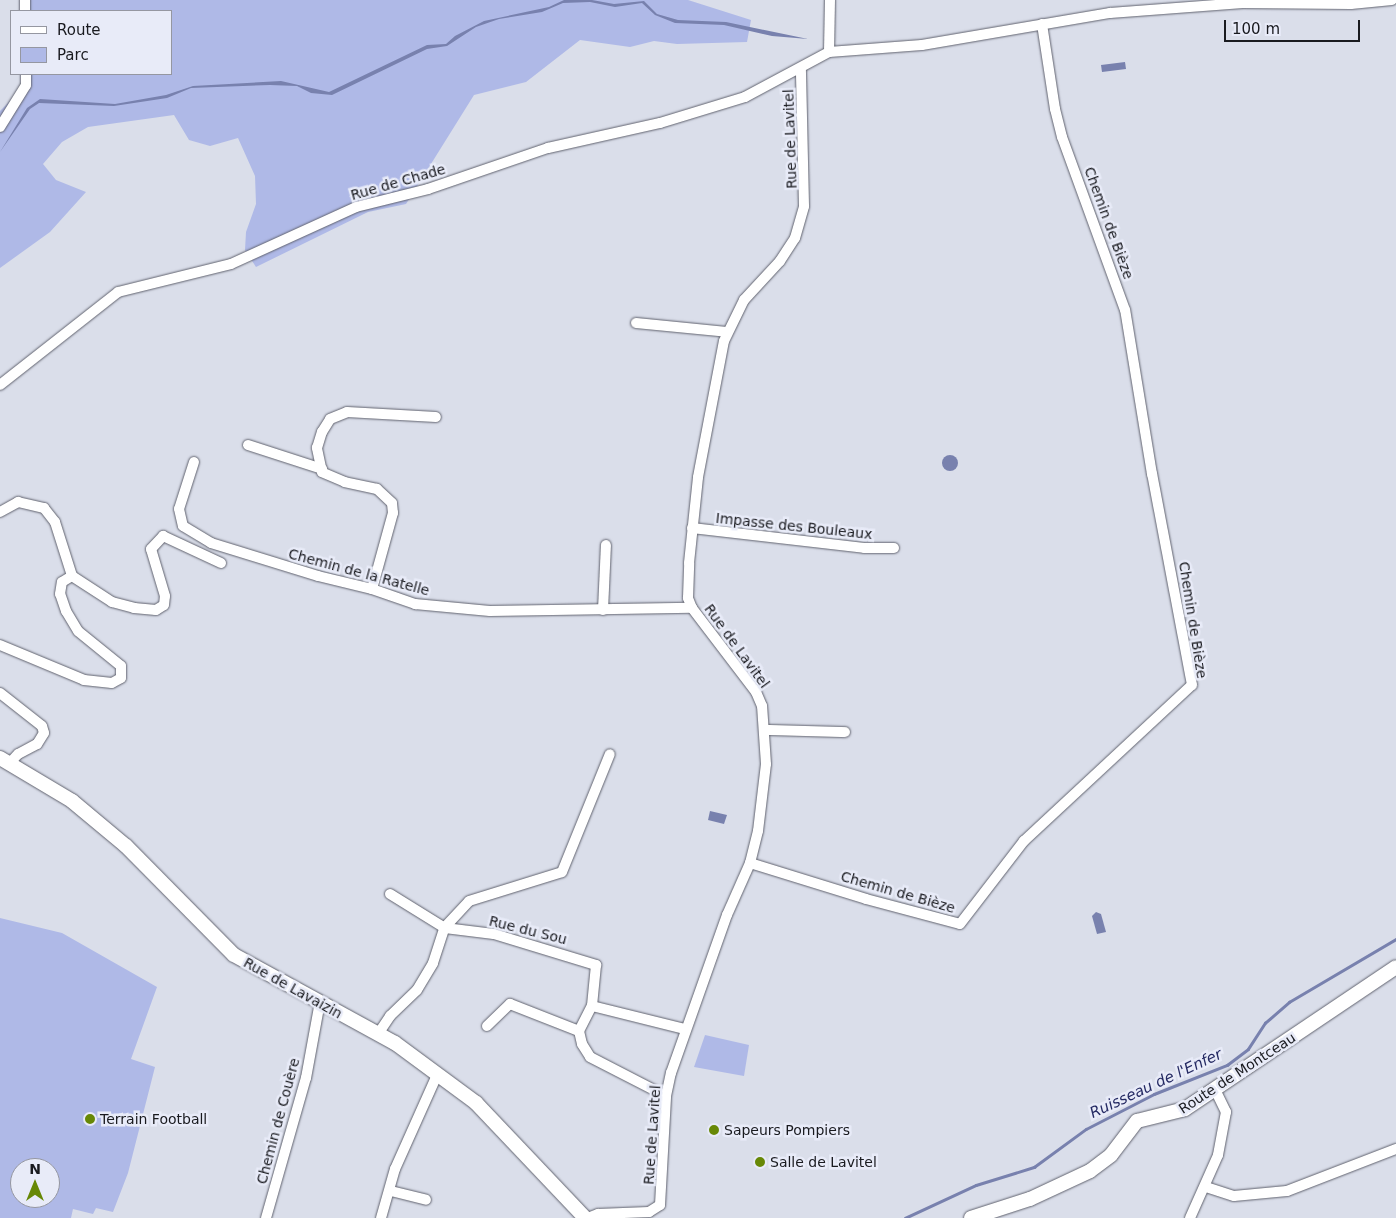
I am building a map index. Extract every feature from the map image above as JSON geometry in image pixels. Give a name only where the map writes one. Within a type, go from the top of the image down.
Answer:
[{"type":"main road","name":"Rue de Lavaizin","points":[[5,760],[72,801],[126,846],[234,955],[378,1034],[438,1073],[494,1120],[586,1218]]},
{"type":"main road","name":"Route de Montceau","points":[[971,1218],[1030,1199],[1090,1172],[1111,1155],[1137,1121],[1149,1116],[1172,1114],[1215,1089],[1396,967]]},
{"type":"street","points":[[830,0],[829,52],[922,44],[1110,13],[1242,3],[1351,4],[1392,0]]},
{"type":"street","name":"Chemin de Bièze","points":[[750,863],[866,900],[960,924],[1024,841],[1192,685],[1152,474],[1125,310],[1062,137],[1055,109],[1042,24]]},
{"type":"street","name":"Rue de Chade","points":[[0,384],[118,292],[231,264],[356,208],[428,189],[548,148],[660,122],[745,97],[801,69],[829,52]]},
{"type":"street","name":"Rue de Lavitel","points":[[586,1218],[598,1214],[648,1212],[660,1205],[666,1096],[685,1029],[750,863],[762,796],[766,730],[756,692],[692,608],[688,598],[692,528],[698,477],[727,332],[744,300],[780,262],[795,238],[804,206],[801,69]]},
{"type":"street","points":[[0,127],[26,84],[26,75]]},
{"type":"street","points":[[636,323],[727,332]]},
{"type":"street","points":[[372,589],[393,513],[392,504],[377,489],[327,476],[322,469],[317,448],[324,427],[339,414],[436,417]]},
{"type":"street","points":[[248,445],[322,469]]},
{"type":"street","name":"Chemin de la Ratelle","points":[[194,462],[179,509],[183,526],[211,542],[238,552],[372,589],[415,604],[490,611],[692,608]]},
{"type":"street","points":[[0,512],[18,502],[44,508],[56,522],[72,576],[112,602],[156,610],[164,605],[165,596],[151,549],[163,536],[221,563]]},
{"type":"street","name":"Impasse des Bouleaux","points":[[692,528],[864,548],[894,548]]},
{"type":"street","points":[[602,610],[606,545]]},
{"type":"street","points":[[0,645],[84,680],[112,683],[121,678],[121,666],[78,631],[66,611],[60,594],[62,582],[72,576]]},
{"type":"street","points":[[0,693],[42,726],[44,733],[37,744],[5,760]]},
{"type":"street","points":[[766,730],[844,732]]},
{"type":"street","points":[[378,1034],[390,1016],[417,990],[433,963],[445,928],[469,901],[562,872],[610,754]]},
{"type":"street","name":"Rue du Sou","points":[[390,894],[445,928],[494,934],[596,965],[592,1006],[580,1030]]},
{"type":"street","name":"Chemin de Couère","points":[[266,1218],[306,1078],[320,1002]]},
{"type":"street","points":[[486,1026],[510,1004],[580,1030],[582,1044],[590,1057],[666,1096]]},
{"type":"street","points":[[592,1006],[685,1029]]},
{"type":"street","points":[[381,1218],[391,1191],[395,1169],[438,1073]]},
{"type":"street","points":[[1190,1218],[1206,1187],[1218,1155],[1226,1112],[1215,1089]]},
{"type":"street","points":[[1206,1187],[1234,1196],[1287,1191],[1396,1149]]},
{"type":"street","points":[[391,1191],[426,1200]]},
{"type":"green space","points":[[25,0],[688,0],[751,20],[747,42],[677,44],[654,41],[630,47],[580,40],[526,82],[474,95],[406,204],[368,212],[256,267],[245,250],[246,232],[256,204],[255,176],[238,138],[210,146],[189,140],[174,115],[88,127],[62,142],[43,164],[56,180],[86,192],[50,232],[0,268],[0,111],[26,85],[26,75],[172,75],[172,10],[25,10]]},
{"type":"green space","points":[[0,918],[62,933],[157,987],[131,1059],[155,1067],[128,1173],[113,1212],[96,1208],[93,1214],[73,1209],[71,1218],[0,1218]]},
{"type":"green space","points":[[705,1035],[749,1045],[744,1076],[694,1067]]},
{"type":"shaded area","points":[[564,0],[592,0],[614,4],[644,1],[657,14],[678,20],[726,22],[808,39],[772,36],[724,25],[675,23],[655,15],[642,3],[615,7],[590,2],[563,3],[542,12],[499,19],[476,27],[447,46],[427,49],[332,95],[311,93],[297,86],[270,85],[191,88],[167,98],[114,106],[39,103],[30,109],[0,152],[27,108],[40,99],[115,104],[166,95],[193,86],[281,81],[329,92],[427,45],[446,44],[455,36],[484,21],[549,7]]},
{"type":"shaded area","points":[[1125,62],[1126,69],[1102,72],[1101,65]]},
{"type":"shaded area","points":[[950,455],[956,457],[958,463],[956,469],[950,471],[944,469],[942,463],[944,457]]},
{"type":"shaded area","points":[[710,811],[727,815],[724,824],[708,820]]},
{"type":"shaded area","points":[[1096,912],[1101,914],[1106,932],[1097,934],[1092,916]]},
{"type":"waterway","name":"Ruisseau de l'Enfer","points":[[905,1218],[976,1185],[1034,1167],[1086,1129],[1154,1094],[1227,1065],[1248,1049],[1265,1023],[1289,1002],[1396,939]]},
{"type":"place","name":"Terrain Football","points":[[90,1119]]},
{"type":"place","name":"Sapeurs Pompiers","points":[[714,1130]]},
{"type":"place","name":"Salle de Lavitel","points":[[760,1162]]}]
